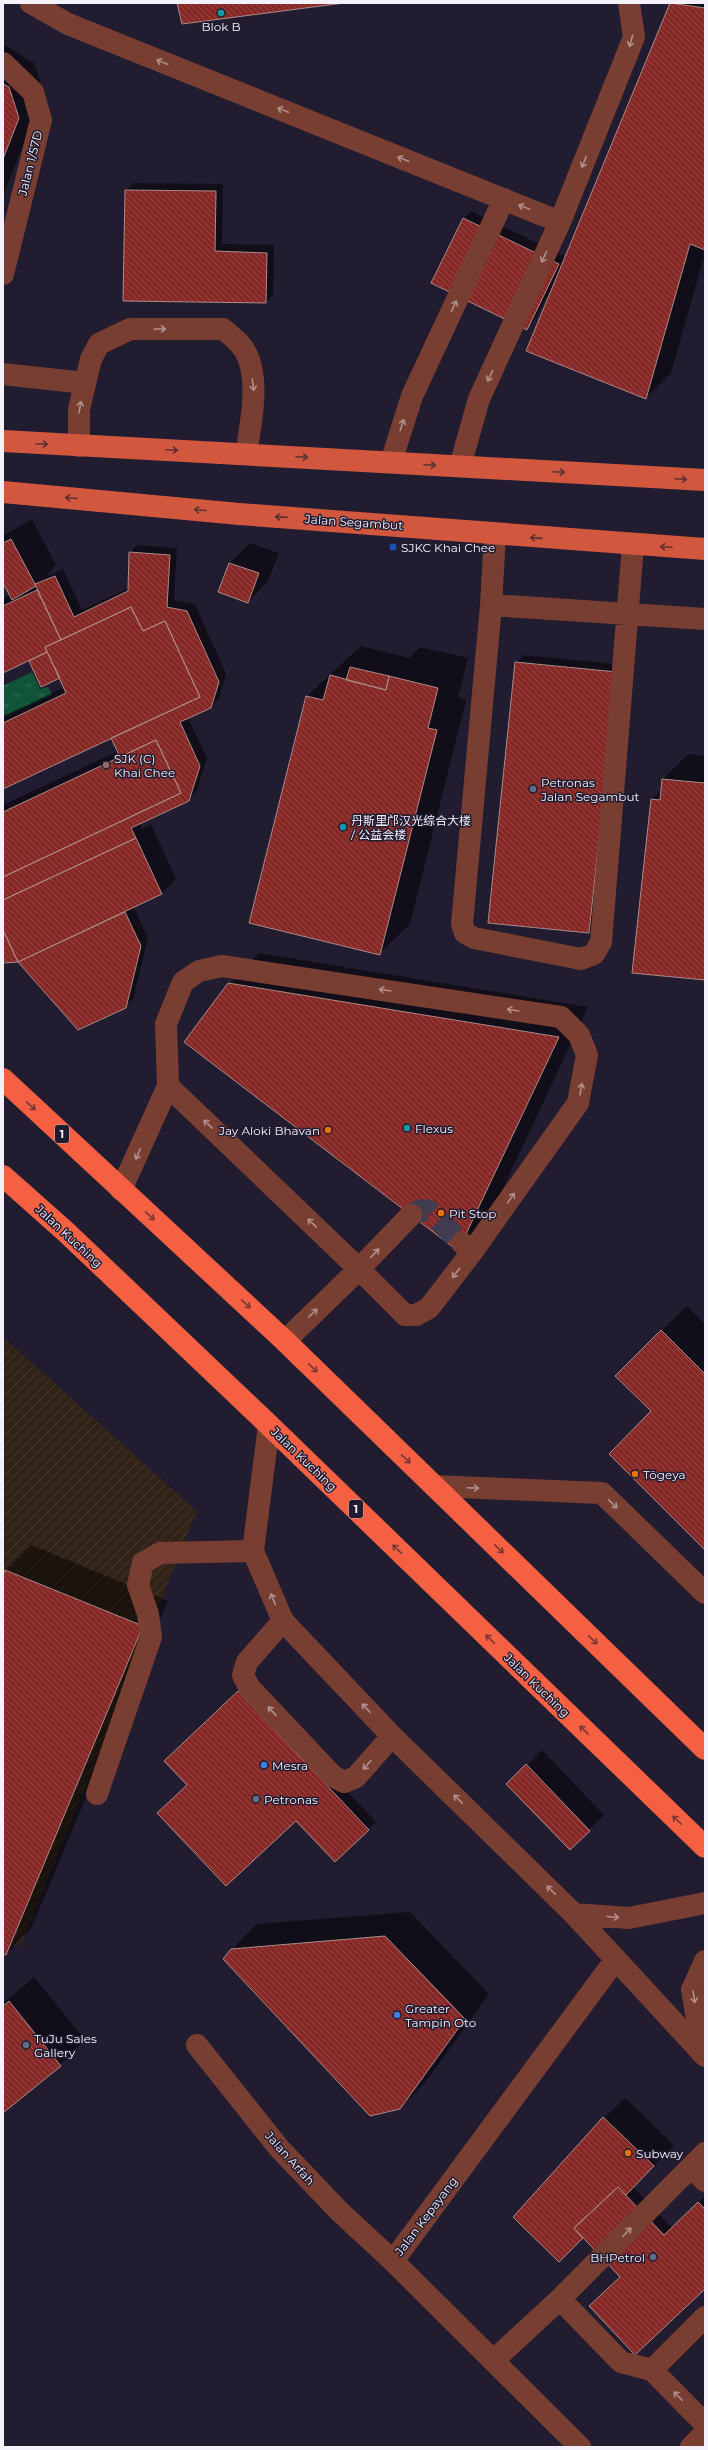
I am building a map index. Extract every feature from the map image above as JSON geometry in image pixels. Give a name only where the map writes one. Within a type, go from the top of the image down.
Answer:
[{"type":"highway","name":"1","points":[[3,1079],[285,1341],[705,1749]]},
{"type":"highway","name":"Jalan Kuching","points":[[3,1176],[72,1237],[269,1425],[705,1847]]},
{"type":"main road","points":[[3,441],[705,480]]},
{"type":"main road","name":"Jalan Segambut","points":[[3,492],[239,514],[633,545],[705,549]]},
{"type":"street","points":[[31,3],[68,24],[560,222]]},
{"type":"street","points":[[460,466],[479,399],[560,222],[634,37],[628,3]]},
{"type":"street","name":"Jalan 1/57D","points":[[3,63],[33,92],[41,120],[3,274]]},
{"type":"street","points":[[391,462],[412,396],[504,199]]},
{"type":"street","points":[[79,446],[79,409],[91,359],[99,344],[130,329],[222,329],[240,343],[249,359],[254,398],[246,454]]},
{"type":"street","points":[[3,374],[85,383]]},
{"type":"street","points":[[495,534],[491,605],[462,924],[466,933],[474,938],[581,959],[594,954],[601,942],[626,614],[633,545]]},
{"type":"street","points":[[491,605],[705,619]]},
{"type":"street","points":[[122,1190],[168,1086],[166,1024],[183,982],[200,971],[222,966],[561,1017],[579,1035],[587,1055],[578,1103],[467,1248],[429,1308],[416,1315],[405,1315],[168,1086]]},
{"type":"street","points":[[285,1341],[359,1269],[411,1215]]},
{"type":"street","points":[[269,1425],[253,1550],[283,1621],[392,1736],[574,1914],[704,2055]]},
{"type":"street","points":[[434,1486],[602,1493],[705,1593]]},
{"type":"street","points":[[97,1794],[151,1637],[148,1614],[138,1585],[143,1563],[160,1553],[253,1550]]},
{"type":"street","points":[[283,1621],[247,1662],[243,1675],[249,1687],[333,1776],[344,1782],[356,1777],[392,1736]]},
{"type":"street","points":[[574,1914],[630,1918],[705,1903]]},
{"type":"street","name":"Jalan Kepayang","points":[[580,2447],[393,2261],[616,1959]]},
{"type":"street","points":[[704,2055],[692,1990],[705,1961]]},
{"type":"street","name":"Jalan Arfah","points":[[197,2045],[279,2148],[339,2211],[393,2261]]},
{"type":"street","points":[[494,2360],[700,2167]]},
{"type":"street","points":[[560,2299],[621,2362],[652,2370],[705,2424]]},
{"type":"street","points":[[652,2370],[705,2317]]},
{"type":"street","points":[[691,2447],[705,2433]]},
{"type":"shaded area","points":[[3,1337],[197,1511],[21,1945],[3,1948]]},
{"type":"green space","points":[[32,672],[40,689],[48,687],[52,695],[3,717],[3,686]]},
{"type":"building","name":"Blok B","points":[[177,3],[344,3],[182,24]]},
{"type":"building","points":[[670,3],[705,8],[705,250],[690,244],[646,399],[526,351]]},
{"type":"building","points":[[3,84],[9,87],[19,118],[3,159]]},
{"type":"building","points":[[125,190],[216,191],[215,251],[267,253],[266,303],[123,301]]},
{"type":"building","points":[[463,218],[559,264],[527,330],[431,283]]},
{"type":"building","points":[[11,539],[36,586],[12,600],[3,583],[3,543]]},
{"type":"building","points":[[129,552],[170,555],[167,607],[187,611],[219,682],[211,708],[180,722],[200,766],[189,801],[131,828],[136,838],[3,900],[3,877],[181,793],[156,740],[120,757],[111,738],[200,697],[165,621],[143,631],[131,607],[61,640],[35,584],[55,576],[74,617],[128,591]]},
{"type":"building","points":[[229,563],[259,573],[248,603],[218,592]]},
{"type":"building","points":[[37,590],[61,640],[45,647],[47,652],[3,673],[3,606]]},
{"type":"building","points":[[131,607],[143,631],[165,621],[200,697],[3,789],[3,723],[66,693],[45,647]]},
{"type":"building","points":[[47,652],[60,678],[41,687],[29,661]]},
{"type":"building","points":[[515,662],[617,672],[589,933],[488,923]]},
{"type":"building","points":[[350,667],[389,676],[386,690],[346,680]]},
{"type":"building","name":"丹斯里邝汉光综合大楼 / 公益会楼","points":[[330,675],[386,690],[389,676],[438,688],[428,728],[437,730],[380,955],[249,923],[306,696],[323,700]]},
{"type":"building","points":[[156,740],[181,793],[3,877],[3,812]]},
{"type":"building","points":[[662,779],[705,783],[705,980],[632,973],[651,799],[660,800]]},
{"type":"building","points":[[136,838],[162,894],[18,962],[3,930],[3,900]]},
{"type":"building","points":[[125,912],[141,946],[126,1008],[78,1030],[18,962]]},
{"type":"building","points":[[3,930],[18,962],[3,963]]},
{"type":"building","name":"Flexus","points":[[228,983],[559,1037],[458,1251],[184,1042]]},
{"type":"building","points":[[661,1330],[705,1374],[705,1550],[609,1454],[651,1411],[615,1376]]},
{"type":"building","points":[[5,1570],[143,1626],[6,1955],[3,1954],[3,1576]]},
{"type":"building","name":"Petronas","points":[[238,1691],[369,1830],[335,1862],[296,1821],[226,1886],[157,1813],[187,1785],[164,1761]]},
{"type":"building","points":[[526,1764],[590,1831],[570,1850],[506,1784]]},
{"type":"building","points":[[385,1936],[465,2019],[400,2109],[370,2116],[223,1959],[231,1949]]},
{"type":"building","points":[[9,2001],[61,2066],[3,2113],[3,2006]]},
{"type":"building","points":[[603,2117],[654,2166],[626,2195],[618,2187],[574,2228],[583,2238],[559,2262],[513,2217]]},
{"type":"building","name":"BHPetrol","points":[[618,2187],[664,2235],[698,2202],[705,2209],[705,2289],[635,2355],[589,2306],[620,2277],[574,2228]]},
{"type":"tunnel","points":[[411,1215],[421,1210],[429,1211],[462,1243]]},
{"type":"place","name":"Blok B","points":[[221,13]]},
{"type":"place","name":"SJKC Khai Chee","points":[[393,547]]},
{"type":"place","name":"SJK (C) Khai Chee","points":[[106,765]]},
{"type":"place","name":"Petronas Jalan Segambut","points":[[533,789]]},
{"type":"place","name":"丹斯里邝汉光综合大楼 / 公益会楼","points":[[343,827]]},
{"type":"place","name":"Flexus","points":[[407,1128]]},
{"type":"place","name":"Jay Aloki Bhavan","points":[[328,1130]]},
{"type":"place","name":"Pit Stop","points":[[441,1213]]},
{"type":"place","name":"Tōgeya","points":[[635,1474]]},
{"type":"place","name":"Mesra","points":[[264,1765]]},
{"type":"place","name":"Petronas","points":[[256,1799]]},
{"type":"place","name":"Greater Tampin Oto","points":[[397,2015]]},
{"type":"place","name":"TuJu Sales Gallery","points":[[26,2045]]},
{"type":"place","name":"Subway","points":[[628,2153]]},
{"type":"place","name":"BHPetrol","points":[[653,2257]]}]
